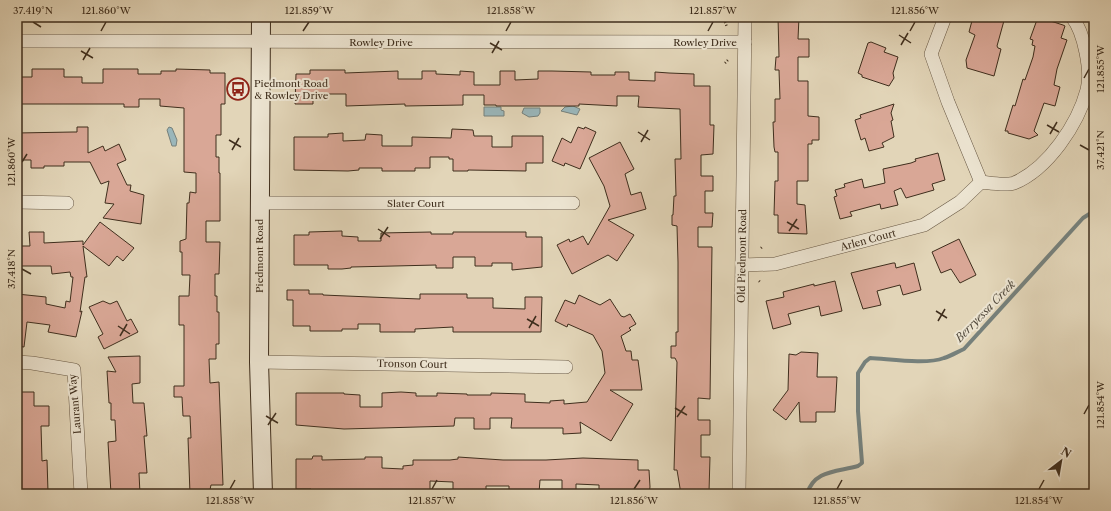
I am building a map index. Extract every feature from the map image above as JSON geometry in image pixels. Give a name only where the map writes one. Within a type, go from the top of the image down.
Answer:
[{"type":"main road","name":"Piedmont Road","points":[[261,17],[259,362],[263,494]]},
{"type":"street","name":"Old Piedmont Road","points":[[739,494],[746,17]]},
{"type":"street","points":[[944,17],[931,54],[948,102],[981,182],[1013,183],[1042,165],[1069,133],[1087,89],[1087,53],[1078,24],[1072,17]]},
{"type":"street","name":"Rowley Drive","points":[[17,42],[745,42]]},
{"type":"street","name":"Arlen Court","points":[[742,265],[775,264],[924,225],[960,202],[981,182]]},
{"type":"street","points":[[17,202],[67,203]]},
{"type":"street","name":"Slater Court","points":[[260,203],[573,203]]},
{"type":"street","name":"Laurant Way","points":[[17,362],[74,370],[81,494]]},
{"type":"street","name":"Tronson Court","points":[[259,362],[566,367]]},
{"type":"path","points":[[725,22],[727,27]]},
{"type":"path","points":[[725,63],[729,59]]},
{"type":"water","points":[[573,106],[580,109],[577,115],[561,111],[565,107]]},
{"type":"water","points":[[484,107],[501,107],[501,110],[504,111],[504,116],[484,116]]},
{"type":"water","points":[[524,108],[540,108],[540,113],[538,116],[529,117],[522,113]]},
{"type":"water","points":[[169,127],[172,128],[177,140],[176,146],[172,146],[167,130]]},
{"type":"building","points":[[778,17],[799,17],[798,39],[809,39],[809,57],[798,57],[798,81],[808,81],[808,116],[819,117],[819,140],[812,140],[812,144],[808,144],[808,181],[797,181],[797,204],[805,205],[807,234],[778,233],[778,215],[774,215],[775,181],[778,181],[778,152],[775,152],[774,147],[773,122],[775,122],[775,99],[780,99],[779,70],[775,70],[776,57],[779,57]]},
{"type":"building","points":[[973,17],[1005,17],[997,46],[1001,49],[994,76],[967,68],[966,60],[975,35],[969,32]]},
{"type":"building","points":[[1038,17],[1065,26],[1061,38],[1067,40],[1057,69],[1054,85],[1060,87],[1055,106],[1044,103],[1034,131],[1038,135],[1029,139],[1005,131],[1013,105],[1015,106],[1023,79],[1025,80],[1033,57],[1035,46],[1032,45],[1033,40],[1030,39]]},
{"type":"building","points":[[871,42],[886,48],[884,52],[898,57],[893,73],[894,78],[889,86],[862,77],[862,75],[858,73],[868,43]]},
{"type":"building","points":[[32,69],[64,69],[64,77],[82,77],[82,83],[103,83],[103,69],[138,69],[138,74],[161,74],[161,71],[176,71],[176,69],[210,70],[210,73],[225,73],[225,104],[221,104],[221,135],[216,135],[216,157],[219,157],[220,173],[220,221],[206,221],[206,242],[220,242],[219,274],[215,274],[215,296],[217,296],[217,312],[219,312],[219,344],[216,344],[216,359],[209,359],[210,383],[219,382],[223,485],[211,485],[209,494],[190,494],[188,438],[191,438],[190,416],[183,416],[182,397],[174,397],[174,386],[184,386],[184,325],[179,325],[179,296],[189,296],[190,275],[182,275],[182,252],[180,252],[180,241],[186,239],[187,203],[189,203],[190,192],[196,193],[196,173],[184,172],[184,108],[160,106],[160,99],[139,99],[139,107],[124,107],[124,104],[17,104],[17,77],[32,77]]},
{"type":"building","points":[[310,70],[345,70],[345,73],[398,71],[398,79],[422,79],[422,71],[436,71],[436,74],[460,75],[460,71],[474,72],[474,85],[500,85],[500,71],[515,71],[515,80],[538,79],[538,71],[552,71],[591,72],[591,75],[615,75],[615,72],[629,72],[629,80],[655,81],[655,72],[694,74],[694,86],[710,86],[710,125],[714,125],[713,154],[701,155],[701,176],[713,176],[713,191],[705,191],[705,213],[713,213],[712,227],[698,227],[698,247],[712,247],[710,399],[698,398],[698,420],[710,420],[710,435],[701,435],[701,457],[710,457],[709,492],[704,492],[704,494],[681,494],[677,470],[674,470],[677,362],[675,358],[671,358],[671,346],[676,346],[676,332],[678,332],[678,262],[677,226],[672,225],[672,215],[674,196],[676,196],[675,159],[681,159],[680,109],[638,107],[639,96],[617,96],[617,106],[579,104],[579,106],[496,106],[484,105],[484,95],[463,95],[463,105],[405,106],[405,104],[346,106],[346,94],[313,94],[313,104],[295,104],[296,74],[310,74]]},
{"type":"building","points":[[894,104],[891,113],[893,120],[891,121],[894,137],[882,143],[884,147],[869,151],[865,138],[861,140],[855,120],[861,118],[860,115]]},
{"type":"building","points":[[77,127],[88,127],[88,153],[103,146],[105,151],[119,144],[126,160],[117,164],[127,185],[131,185],[130,191],[144,195],[141,224],[103,218],[114,204],[105,203],[109,181],[101,184],[90,162],[64,162],[64,166],[44,166],[44,168],[31,168],[31,160],[17,160],[17,133],[77,132]]},
{"type":"building","points":[[578,127],[584,129],[585,127],[596,132],[580,169],[565,163],[564,166],[552,161],[562,138],[571,143]]},
{"type":"building","points":[[452,129],[473,130],[474,136],[492,136],[492,147],[512,147],[512,136],[543,136],[543,163],[526,163],[526,171],[453,171],[453,159],[449,159],[449,157],[430,157],[430,168],[415,168],[415,171],[382,171],[382,168],[359,168],[359,170],[348,171],[294,170],[294,137],[328,137],[328,134],[343,133],[343,141],[365,140],[366,134],[382,135],[382,146],[412,146],[412,137],[451,138]]},
{"type":"building","points":[[620,142],[634,169],[625,174],[631,195],[641,192],[646,209],[608,220],[634,235],[617,261],[608,255],[572,274],[557,245],[569,239],[570,242],[583,236],[588,245],[610,206],[604,186],[589,158]]},
{"type":"building","points":[[938,153],[945,180],[932,184],[934,190],[906,198],[901,188],[894,191],[898,205],[881,209],[880,204],[850,212],[852,216],[840,219],[834,197],[837,196],[835,190],[845,187],[844,184],[862,179],[864,188],[885,183],[883,169],[911,163],[916,161],[915,159]]},
{"type":"building","points":[[100,222],[134,248],[123,261],[117,256],[109,266],[83,246],[87,277],[85,277],[80,312],[82,311],[76,337],[48,332],[50,325],[27,322],[24,347],[17,346],[17,294],[46,297],[46,304],[65,308],[66,301],[70,302],[73,277],[71,277],[70,272],[52,274],[51,266],[17,266],[17,246],[30,246],[29,232],[44,232],[44,243],[83,241],[83,245]]},
{"type":"building","points":[[342,231],[342,236],[358,237],[358,241],[381,241],[381,233],[431,232],[431,234],[453,234],[453,232],[526,232],[526,237],[542,237],[542,267],[512,270],[512,263],[492,263],[492,266],[475,266],[475,257],[453,257],[453,268],[436,268],[436,265],[328,269],[328,265],[294,265],[294,235],[309,235],[309,232]]},
{"type":"building","points":[[959,239],[976,275],[960,283],[951,269],[941,273],[932,252]]},
{"type":"building","points":[[895,263],[896,268],[914,263],[921,290],[903,295],[900,285],[877,291],[881,305],[863,309],[851,273]]},
{"type":"building","points":[[835,281],[842,311],[821,316],[819,306],[788,314],[791,324],[773,329],[766,301],[784,297],[783,292],[814,284],[814,286]]},
{"type":"building","points":[[287,290],[309,290],[309,294],[323,295],[420,299],[420,294],[467,294],[467,298],[493,298],[493,308],[525,309],[525,297],[542,297],[541,332],[453,332],[453,327],[415,329],[415,332],[380,332],[380,324],[358,324],[358,329],[342,329],[342,331],[310,331],[310,326],[293,326],[293,300],[287,300]]},
{"type":"building","points":[[579,295],[600,305],[610,299],[621,316],[624,317],[630,314],[636,324],[629,328],[631,330],[621,336],[626,351],[631,351],[632,360],[638,360],[642,390],[610,390],[633,404],[611,441],[580,422],[581,433],[563,434],[563,428],[511,428],[512,418],[490,418],[490,429],[474,429],[474,418],[455,418],[454,426],[344,429],[296,425],[296,393],[344,393],[360,395],[360,407],[382,407],[382,393],[401,392],[416,393],[416,396],[437,396],[437,393],[467,395],[491,395],[491,393],[525,394],[525,402],[550,403],[550,401],[564,400],[564,404],[587,402],[605,373],[602,351],[593,335],[568,324],[567,327],[555,321],[565,300],[575,304]]},
{"type":"building","points":[[103,301],[110,304],[117,301],[127,321],[131,319],[138,332],[104,349],[98,337],[103,334],[89,307]]},
{"type":"building","points":[[801,352],[818,353],[817,377],[837,377],[835,412],[816,412],[816,422],[800,422],[799,402],[786,420],[773,410],[788,390],[789,354],[796,355]]},
{"type":"building","points":[[140,356],[140,383],[132,384],[133,403],[144,403],[147,436],[144,436],[147,473],[139,473],[140,494],[111,494],[108,442],[116,441],[115,420],[111,420],[111,403],[109,403],[107,371],[116,372],[108,357]]},
{"type":"building","points":[[19,392],[34,392],[34,406],[49,406],[49,426],[41,426],[42,461],[47,460],[48,492],[17,494]]},
{"type":"building","points":[[313,456],[322,456],[322,460],[382,457],[382,468],[403,469],[403,466],[413,465],[413,460],[450,460],[458,459],[458,457],[503,460],[583,458],[638,460],[638,470],[649,470],[650,487],[649,493],[635,494],[635,490],[613,490],[613,493],[599,493],[599,485],[576,484],[576,494],[562,494],[562,480],[540,480],[539,493],[509,493],[509,486],[486,486],[486,494],[453,494],[453,482],[430,481],[430,490],[416,490],[416,493],[382,493],[382,490],[359,490],[359,493],[312,492],[311,489],[296,489],[296,459],[312,459]]},
{"type":"waterway","name":"Berryessa Creek","points":[[807,494],[810,486],[821,476],[834,471],[858,466],[862,463],[858,411],[858,373],[865,362],[870,358],[918,361],[936,360],[964,349],[1083,218],[1094,211]]},
{"type":"place","name":"Piedmont Road & Rowley Drive","points":[[238,89]]}]
